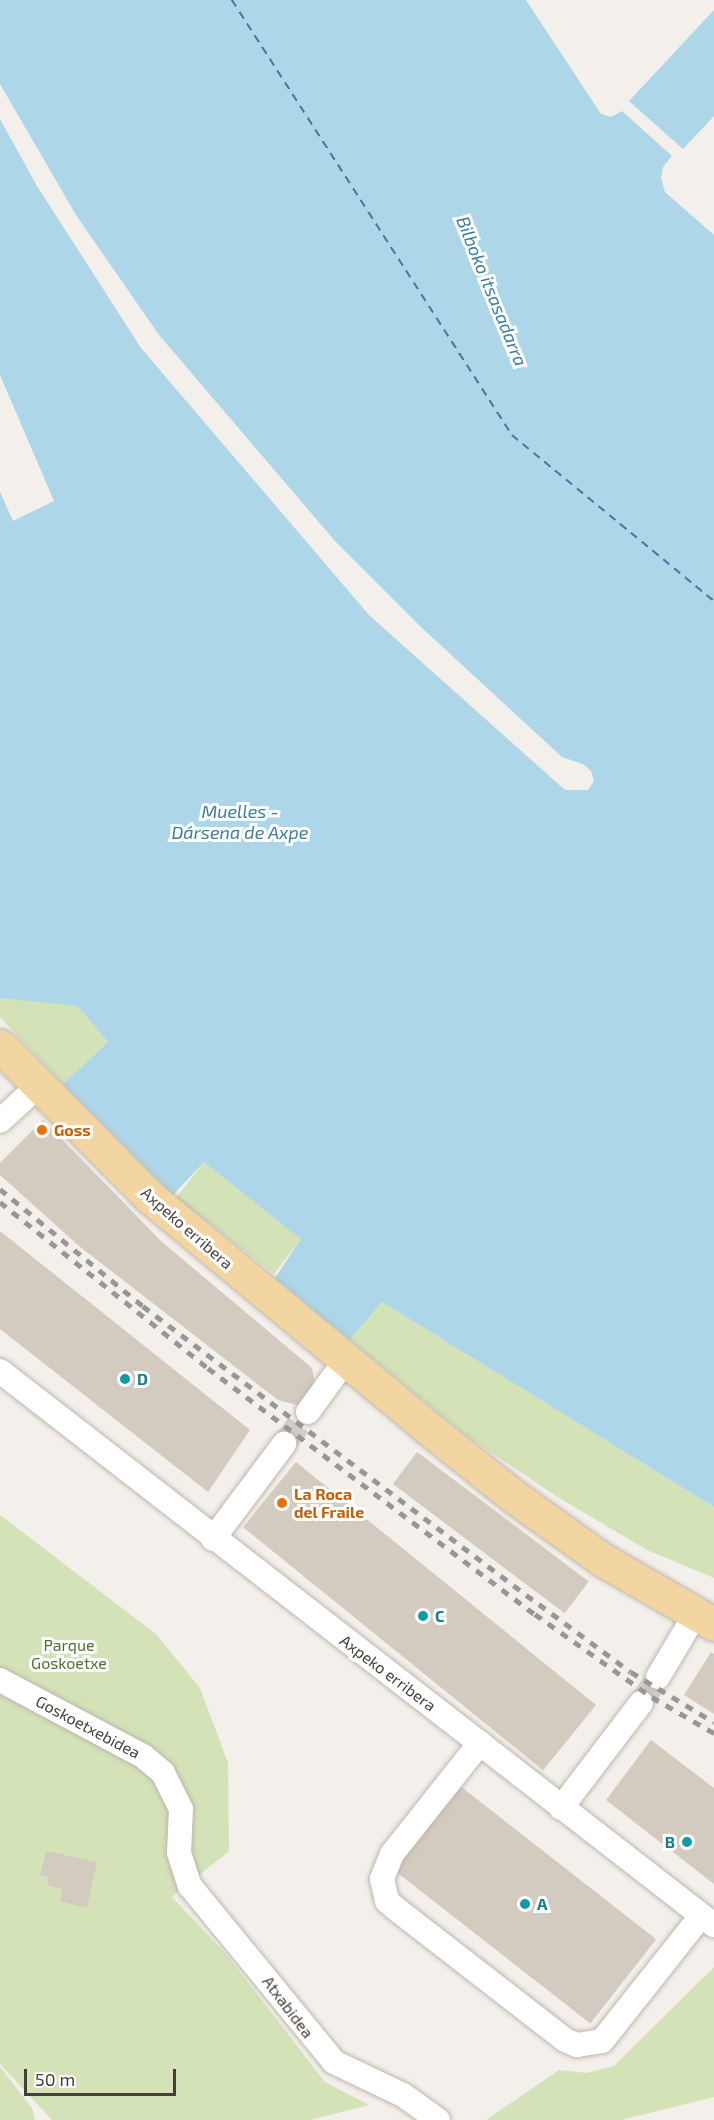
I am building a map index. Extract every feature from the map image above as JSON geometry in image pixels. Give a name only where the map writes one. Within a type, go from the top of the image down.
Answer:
[{"type":"main road","name":"Axpeko erribera","points":[[0,1046],[150,1197],[345,1360],[516,1498],[642,1586],[708,1619]]},
{"type":"street","points":[[0,1121],[38,1086]]},
{"type":"street","points":[[308,1412],[345,1360]]},
{"type":"street","name":"Axpeko erribera","points":[[0,1371],[213,1539],[480,1743],[707,1921]]},
{"type":"street","points":[[213,1539],[284,1444]]},
{"type":"street","name":"Axpeko erribera","points":[[658,1677],[708,1619]]},
{"type":"street","name":"Goskoetxebidea","points":[[0,1680],[143,1756],[163,1773],[181,1809],[179,1853]]},
{"type":"street","points":[[561,1808],[641,1703]]},
{"type":"street","points":[[480,1743],[392,1854],[382,1879],[387,1901],[395,1908],[565,2040],[577,2045],[602,2041],[707,1921]]},
{"type":"street","name":"Atxabidea","points":[[179,1853],[190,1886],[245,1950],[318,2048],[334,2062],[403,2095],[438,2120]]},
{"type":"green space","points":[[0,998],[78,1005],[108,1042],[63,1084],[0,1017]]},
{"type":"green space","points":[[204,1162],[302,1238],[274,1274],[176,1197]]},
{"type":"green space","points":[[382,1302],[714,1507],[714,1578],[647,1550],[556,1496],[468,1437],[350,1340]]},
{"type":"green space","name":"Parque Goskoetxe","points":[[0,1515],[156,1634],[200,1688],[228,1763],[229,1851],[172,1897],[226,1954],[325,2082],[369,2105],[310,2120],[52,2120],[0,2064]]},
{"type":"green space","points":[[714,1967],[714,2097],[621,2120],[486,2120],[559,2070],[587,2073],[614,2066]]},
{"type":"green space","points":[[0,2067],[32,2108],[35,2120],[0,2120]]},
{"type":"water","points":[[0,0],[526,0],[601,114],[611,117],[622,111],[672,156],[663,167],[661,178],[665,192],[714,235],[714,1507],[382,1302],[350,1340],[275,1278],[301,1239],[204,1162],[173,1195],[63,1084],[108,1042],[78,1006],[0,998],[0,492],[13,521],[54,501],[0,375],[0,119],[37,186],[141,348],[369,615],[565,790],[588,790],[594,781],[591,771],[583,764],[562,757],[422,628],[335,541],[159,335],[76,215],[0,84]]},
{"type":"water","points":[[714,10],[714,116],[683,149],[629,101]]},
{"type":"building","points":[[43,1120],[161,1241],[312,1368],[316,1388],[301,1406],[278,1400],[79,1246],[0,1175],[0,1163]]},
{"type":"building","name":"D","points":[[0,1231],[250,1430],[208,1492],[0,1329]]},
{"type":"building","points":[[417,1452],[589,1581],[565,1613],[393,1484]]},
{"type":"building","name":"C","points":[[296,1462],[596,1705],[543,1770],[243,1527]]},
{"type":"building","points":[[711,1652],[714,1654],[714,1714],[684,1695]]},
{"type":"building","name":"B","points":[[651,1740],[714,1788],[714,1884],[606,1800]]},
{"type":"building","name":"A","points":[[460,1786],[656,1939],[590,2024],[394,1870]]},
{"type":"building","points":[[46,1851],[97,1862],[87,1908],[60,1901],[63,1889],[47,1885],[49,1877],[40,1875]]},
{"type":"ferry route","points":[[232,0],[512,435],[714,601]]},
{"type":"tunnel","points":[[284,1444],[308,1412]]},
{"type":"tunnel","points":[[641,1703],[658,1677]]},
{"type":"railway","points":[[0,1189],[143,1306],[539,1604],[631,1672],[714,1722]]},
{"type":"railway","points":[[0,1202],[208,1368],[535,1614],[652,1697],[714,1733]]},
{"type":"place","name":"Goss","points":[[42,1130]]},
{"type":"place","name":"D","points":[[125,1379]]},
{"type":"place","name":"La Roca del Fraile","points":[[282,1503]]},
{"type":"place","name":"C","points":[[423,1616]]},
{"type":"place","name":"B","points":[[687,1842]]},
{"type":"place","name":"A","points":[[525,1904]]},
{"type":"water label","name":"Bilboko itsasadarra","points":[[492,291]]},
{"type":"water label","name":"Muelles - Dársena de Axpe","points":[[240,822]]}]
